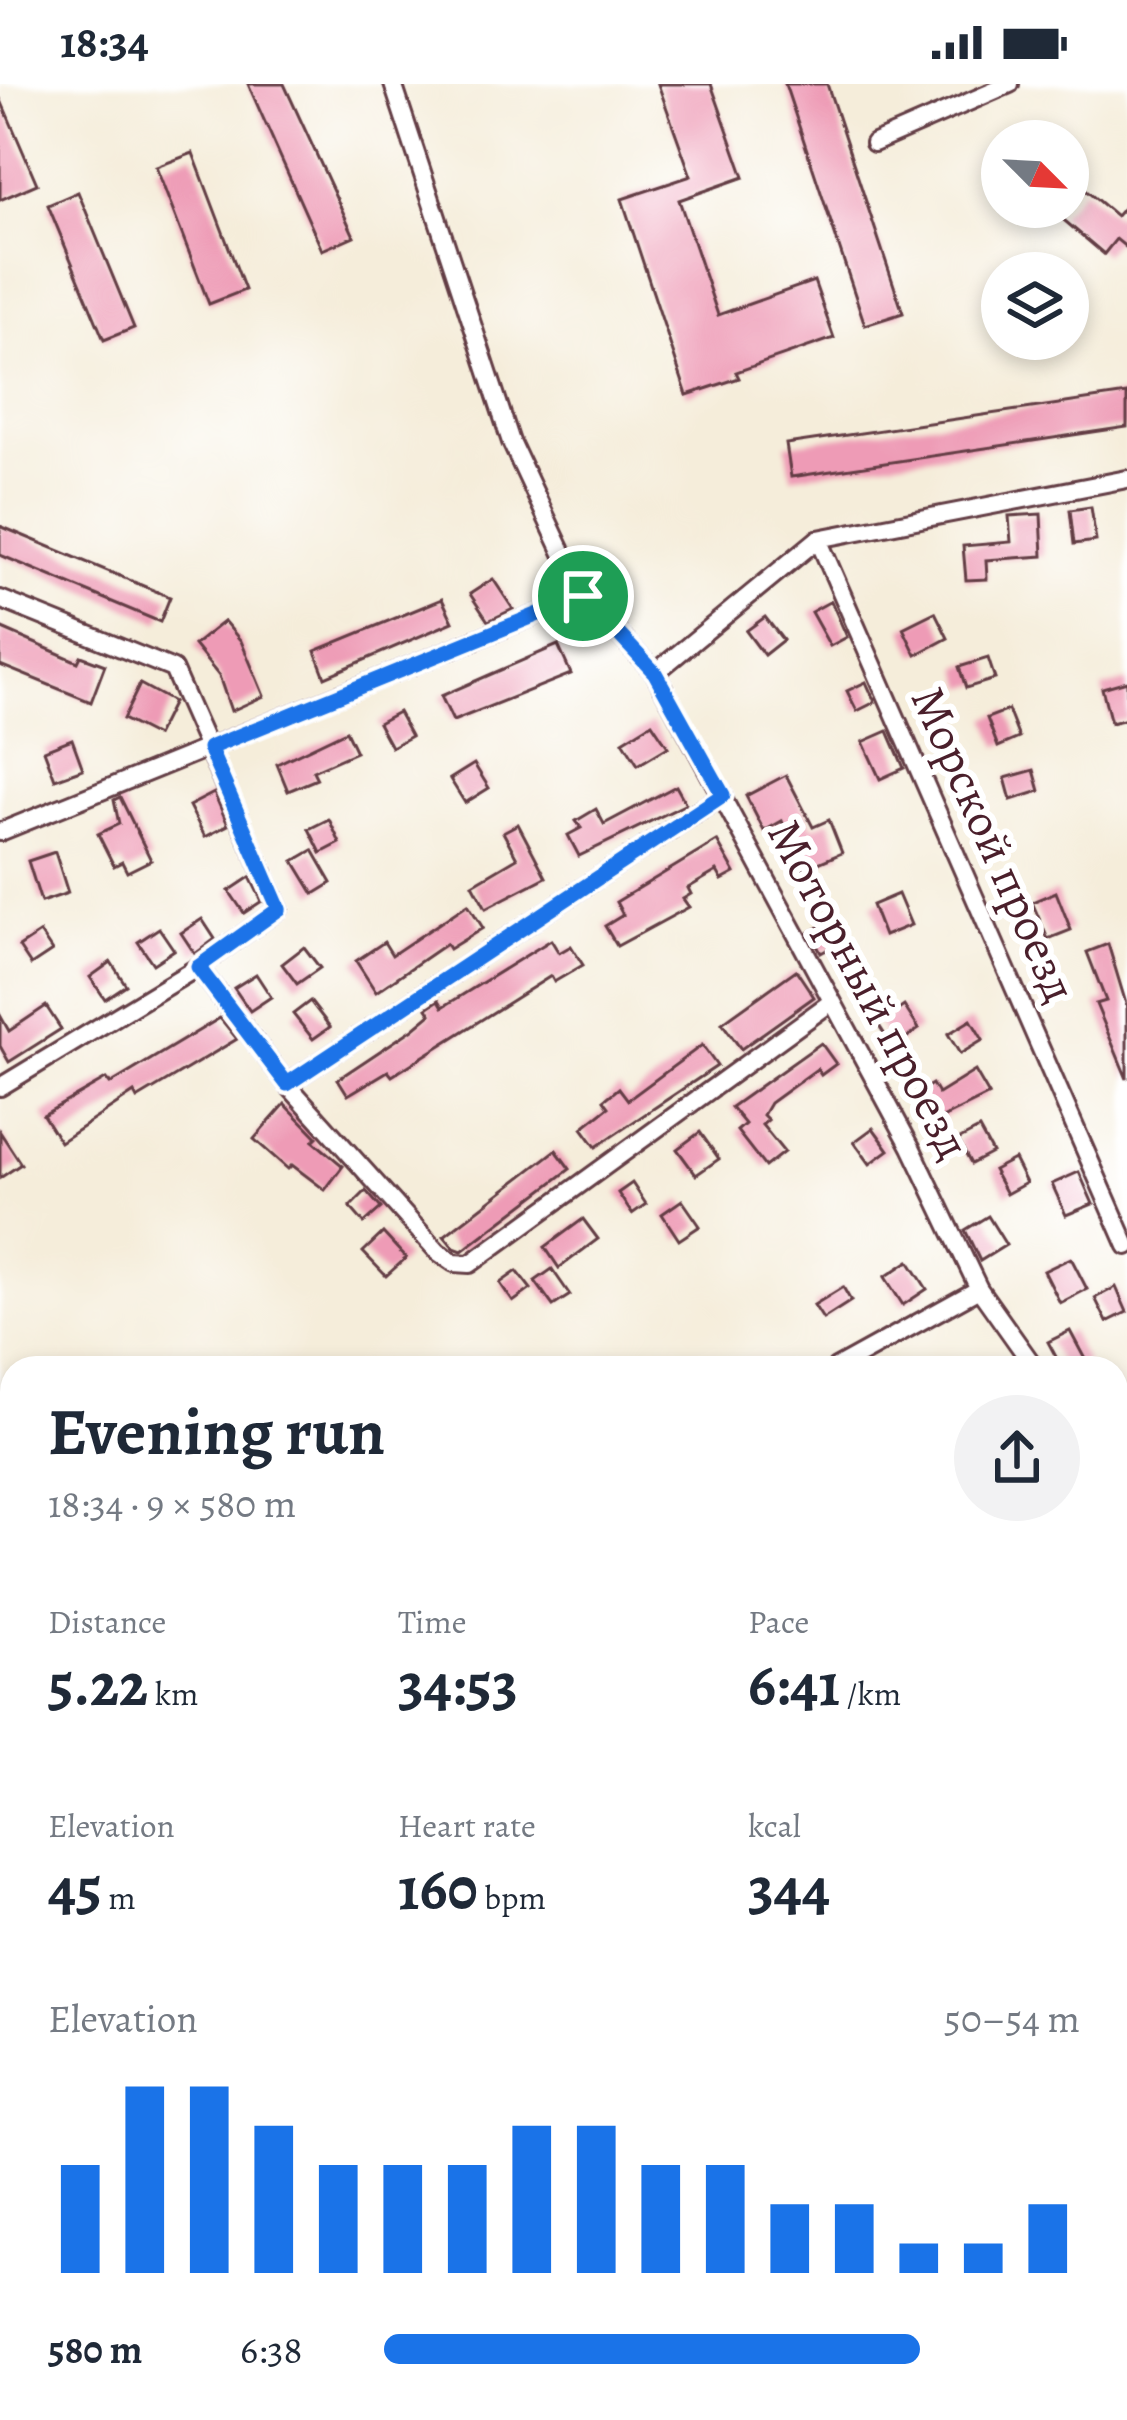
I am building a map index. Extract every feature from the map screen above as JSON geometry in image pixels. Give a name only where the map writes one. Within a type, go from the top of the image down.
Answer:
[{"type":"street","name":"Моторный проезд","points":[[393,84],[512,442],[583,596],[655,673],[910,1147],[979,1289],[1026,1356]]},
{"type":"street","points":[[874,142],[1010,84]]},
{"type":"street","points":[[655,673],[743,607],[818,539],[1127,479]]},
{"type":"street","name":"Морской проезд","points":[[818,539],[1127,1246]]},
{"type":"street","points":[[0,832],[583,596]]},
{"type":"street","points":[[0,599],[172,669],[279,909],[198,967],[0,1087]]},
{"type":"street","points":[[287,1084],[723,795]]},
{"type":"street","points":[[198,967],[287,1084],[438,1252],[454,1263],[470,1264],[830,1004]]},
{"type":"street","points":[[858,1356],[979,1289]]},
{"type":"building","points":[[248,84],[284,84],[354,236],[322,250]]},
{"type":"building","points":[[658,84],[711,84],[744,177],[679,200],[718,315],[814,281],[834,338],[736,372],[739,378],[687,395],[622,199],[691,176]]},
{"type":"building","points":[[785,84],[827,84],[903,313],[865,325]]},
{"type":"building","points":[[0,98],[37,184],[0,200]]},
{"type":"building","points":[[193,153],[245,290],[209,304],[156,167]]},
{"type":"building","points":[[78,192],[134,328],[104,340],[48,205]]},
{"type":"building","points":[[1089,193],[1116,216],[1127,203],[1127,248],[1116,239],[1104,254],[1073,228],[1089,228]]},
{"type":"building","points":[[1127,394],[1127,427],[791,477],[786,444]]},
{"type":"building","points":[[1091,507],[1096,541],[1074,544],[1070,510]]},
{"type":"building","points":[[1041,514],[1043,556],[986,560],[987,579],[966,580],[963,546],[1011,542],[1009,516]]},
{"type":"building","points":[[0,526],[170,597],[160,622],[0,555]]},
{"type":"building","points":[[493,579],[513,609],[488,621],[470,594]]},
{"type":"building","points":[[442,599],[453,622],[325,677],[315,651]]},
{"type":"building","points":[[831,601],[847,637],[830,646],[811,612]]},
{"type":"building","points":[[935,612],[948,638],[916,655],[903,628]]},
{"type":"building","points":[[765,617],[783,640],[764,655],[746,631]]},
{"type":"building","points":[[224,621],[241,641],[264,696],[231,711],[219,676],[194,645]]},
{"type":"building","points":[[0,628],[78,662],[81,656],[105,665],[91,702],[0,665]]},
{"type":"building","points":[[558,645],[571,674],[453,721],[441,696]]},
{"type":"building","points":[[988,658],[995,679],[966,688],[959,667]]},
{"type":"building","points":[[1127,681],[1127,719],[1111,723],[1102,688]]},
{"type":"building","points":[[866,682],[875,702],[857,711],[847,691]]},
{"type":"building","points":[[140,684],[173,702],[156,736],[123,719]]},
{"type":"building","points":[[1008,710],[1019,738],[998,747],[987,718]]},
{"type":"building","points":[[398,712],[411,736],[391,747],[378,723]]},
{"type":"building","points":[[652,723],[668,747],[638,765],[623,741]]},
{"type":"building","points":[[346,731],[356,752],[313,771],[317,779],[288,791],[277,764]]},
{"type":"building","points":[[888,731],[904,768],[880,779],[863,742]]},
{"type":"building","points":[[72,739],[83,769],[55,779],[44,750]]},
{"type":"building","points":[[474,764],[489,788],[465,803],[450,779]]},
{"type":"building","points":[[1034,770],[1040,791],[1011,800],[1005,778]]},
{"type":"building","points":[[786,775],[813,827],[829,820],[842,853],[802,870],[782,821],[764,831],[746,796]]},
{"type":"building","points":[[676,786],[686,804],[579,856],[568,835],[581,828],[576,821],[596,809],[604,824]]},
{"type":"building","points":[[214,793],[228,825],[205,837],[189,806]]},
{"type":"building","points":[[120,797],[151,860],[127,872],[122,862],[114,866],[98,834],[119,824],[114,800]]},
{"type":"building","points":[[329,819],[340,843],[321,853],[309,829]]},
{"type":"building","points":[[518,824],[546,877],[486,908],[473,884],[517,858],[503,832]]},
{"type":"building","points":[[717,841],[735,873],[722,880],[717,871],[688,888],[691,894],[683,899],[689,907],[617,946],[605,926],[623,915],[616,902]]},
{"type":"building","points":[[313,850],[332,883],[314,894],[294,861]]},
{"type":"building","points":[[55,852],[68,893],[41,902],[28,861]]},
{"type":"building","points":[[250,877],[262,901],[244,913],[229,891]]},
{"type":"building","points":[[1056,892],[1071,930],[1048,939],[1032,902]]},
{"type":"building","points":[[898,894],[911,925],[884,936],[872,905]]},
{"type":"building","points":[[468,904],[483,928],[449,949],[446,944],[376,992],[356,961],[384,942],[392,955]]},
{"type":"building","points":[[202,919],[215,939],[195,954],[181,933]]},
{"type":"building","points":[[830,921],[841,942],[821,953],[810,932]]},
{"type":"building","points":[[159,928],[174,950],[153,964],[138,942]]},
{"type":"building","points":[[40,933],[52,951],[31,965],[19,947]]},
{"type":"building","points":[[551,940],[559,953],[571,946],[583,965],[554,982],[551,976],[392,1076],[388,1071],[348,1095],[338,1079],[413,1029],[431,1014],[427,1008],[439,1000],[443,1007]]},
{"type":"building","points":[[1108,944],[1127,1007],[1127,1079],[1096,1004],[1106,1001],[1087,952]]},
{"type":"building","points":[[304,947],[320,968],[297,984],[282,964]]},
{"type":"building","points":[[111,962],[126,985],[105,999],[90,977]]},
{"type":"building","points":[[796,970],[814,997],[741,1049],[722,1023]]},
{"type":"building","points":[[256,974],[271,997],[250,1011],[234,988]]},
{"type":"building","points":[[310,1001],[330,1027],[313,1039],[293,1014]]},
{"type":"building","points":[[46,1006],[61,1029],[9,1062],[0,1046],[0,1015],[9,1031]]},
{"type":"building","points":[[904,1006],[919,1029],[893,1047],[878,1024]]},
{"type":"building","points":[[220,1018],[237,1039],[137,1099],[134,1093],[60,1142],[43,1115],[106,1079],[110,1084]]},
{"type":"building","points":[[971,1020],[983,1040],[960,1054],[948,1034]]},
{"type":"building","points":[[821,1043],[836,1064],[821,1075],[817,1069],[770,1103],[763,1115],[768,1120],[762,1125],[784,1152],[765,1167],[737,1131],[745,1124],[731,1107]]},
{"type":"building","points":[[702,1045],[717,1066],[596,1147],[582,1128],[609,1107],[604,1100],[619,1088],[628,1100]]},
{"type":"building","points":[[975,1071],[989,1095],[926,1126],[909,1098],[932,1084],[938,1094]]},
{"type":"building","points":[[285,1104],[317,1137],[313,1141],[343,1166],[325,1190],[292,1165],[288,1169],[254,1139]]},
{"type":"building","points":[[873,1128],[889,1150],[870,1164],[854,1142]]},
{"type":"building","points":[[979,1129],[992,1153],[971,1164],[958,1140]]},
{"type":"building","points":[[0,1132],[21,1164],[0,1178]]},
{"type":"building","points":[[700,1132],[719,1159],[696,1175],[677,1149]]},
{"type":"building","points":[[556,1150],[570,1169],[462,1251],[454,1248],[444,1236]]},
{"type":"building","points":[[1014,1159],[1026,1183],[1006,1194],[993,1170]]},
{"type":"building","points":[[1079,1172],[1093,1204],[1066,1215],[1052,1184]]},
{"type":"building","points":[[632,1183],[646,1204],[632,1214],[618,1193]]},
{"type":"building","points":[[366,1191],[381,1208],[364,1223],[350,1207]]},
{"type":"building","points":[[682,1200],[700,1226],[679,1240],[662,1214]]},
{"type":"building","points":[[988,1216],[1006,1245],[980,1261],[965,1230]]},
{"type":"building","points":[[583,1219],[598,1239],[559,1268],[545,1247]]},
{"type":"building","points":[[383,1233],[406,1258],[386,1276],[363,1252]]},
{"type":"building","points":[[1071,1258],[1087,1289],[1060,1303],[1044,1271]]},
{"type":"building","points":[[909,1261],[927,1289],[903,1305],[885,1277]]},
{"type":"building","points":[[552,1269],[570,1295],[553,1306],[535,1281]]},
{"type":"building","points":[[517,1271],[531,1289],[513,1302],[500,1283]]},
{"type":"building","points":[[843,1287],[851,1301],[823,1319],[814,1305]]},
{"type":"building","points":[[1116,1287],[1127,1312],[1107,1322],[1095,1298]]},
{"type":"building","points":[[1070,1331],[1083,1356],[1056,1356],[1048,1342]]},
{"type":"route","points":[[583,596],[655,673],[723,795],[287,1084],[198,967],[279,909],[209,748],[583,596]]}]
